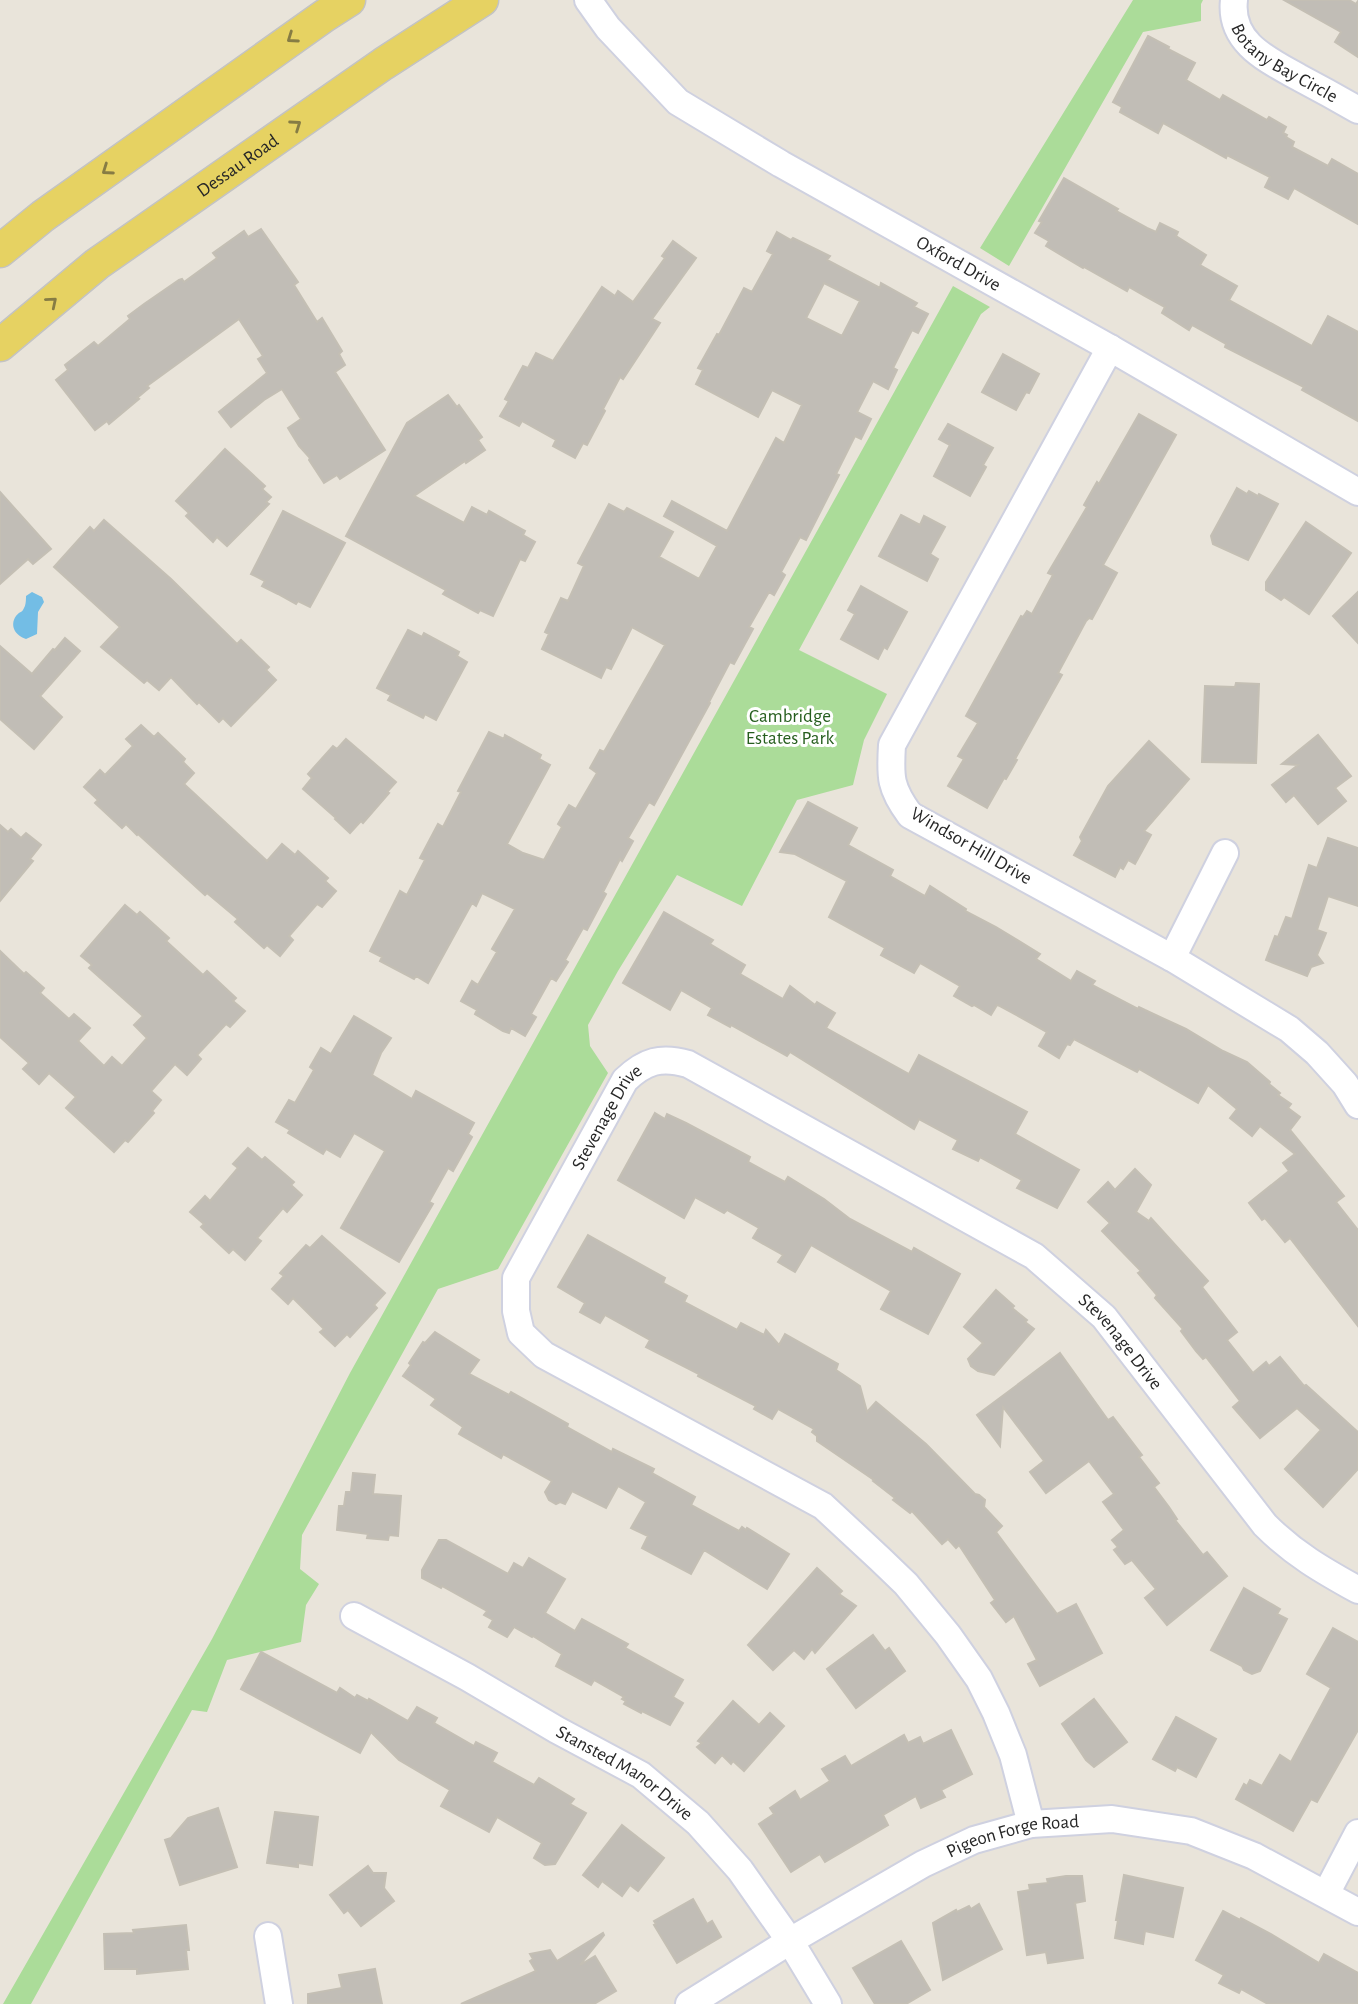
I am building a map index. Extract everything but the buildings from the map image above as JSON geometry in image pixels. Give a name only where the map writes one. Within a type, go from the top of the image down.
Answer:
[{"type":"main road","points":[[0,251],[43,216],[349,0]]},
{"type":"main road","name":"Dessau Road","points":[[0,345],[97,264],[383,64],[482,0]]},
{"type":"street","name":"Oxford Drive","points":[[588,0],[608,28],[678,102],[1358,492]]},
{"type":"street","name":"Botany Bay Circle","points":[[1234,0],[1232,12],[1237,29],[1249,45],[1264,58],[1358,110]]},
{"type":"street","name":"Windsor Hill Drive","points":[[1110,348],[892,745],[890,773],[897,797],[910,815],[1172,958],[1289,1029],[1317,1053],[1345,1084],[1358,1105]]},
{"type":"street","points":[[1172,958],[1225,853]]},
{"type":"street","name":"Stevenage Drive","points":[[1031,1824],[1013,1755],[979,1679],[948,1635],[906,1584],[823,1506],[544,1355],[521,1333],[516,1311],[516,1278],[625,1080],[636,1069],[651,1062],[672,1059],[688,1064],[1034,1256],[1104,1317],[1265,1525],[1287,1547],[1319,1569],[1358,1590]]},
{"type":"street","name":"Stansted Manor Drive","points":[[354,1616],[641,1775],[698,1823],[740,1870],[790,1941],[828,2004]]},
{"type":"street","name":"Pigeon Forge Road","points":[[689,2004],[790,1941],[923,1864],[974,1840],[1031,1824],[1112,1819],[1191,1831],[1254,1856],[1358,1912]]},
{"type":"street","points":[[1326,1894],[1358,1833]]},
{"type":"street","points":[[268,1936],[278,2004]]},
{"type":"green space","points":[[1133,0],[1203,0],[1201,21],[1143,32],[1009,266],[980,248]]},
{"type":"green space","name":"Cambridge Estates Park","points":[[953,286],[990,307],[981,314],[799,650],[887,694],[864,740],[853,785],[797,800],[742,906],[677,875],[588,1025],[590,1046],[608,1073],[498,1269],[438,1289],[302,1535],[300,1569],[319,1584],[306,1605],[301,1642],[227,1660],[207,1712],[192,1710],[31,2004],[3,2004],[212,1639],[350,1373]]},
{"type":"water","points":[[32,592],[42,597],[44,602],[38,612],[37,634],[26,639],[17,633],[13,623],[25,607],[26,596]]}]
